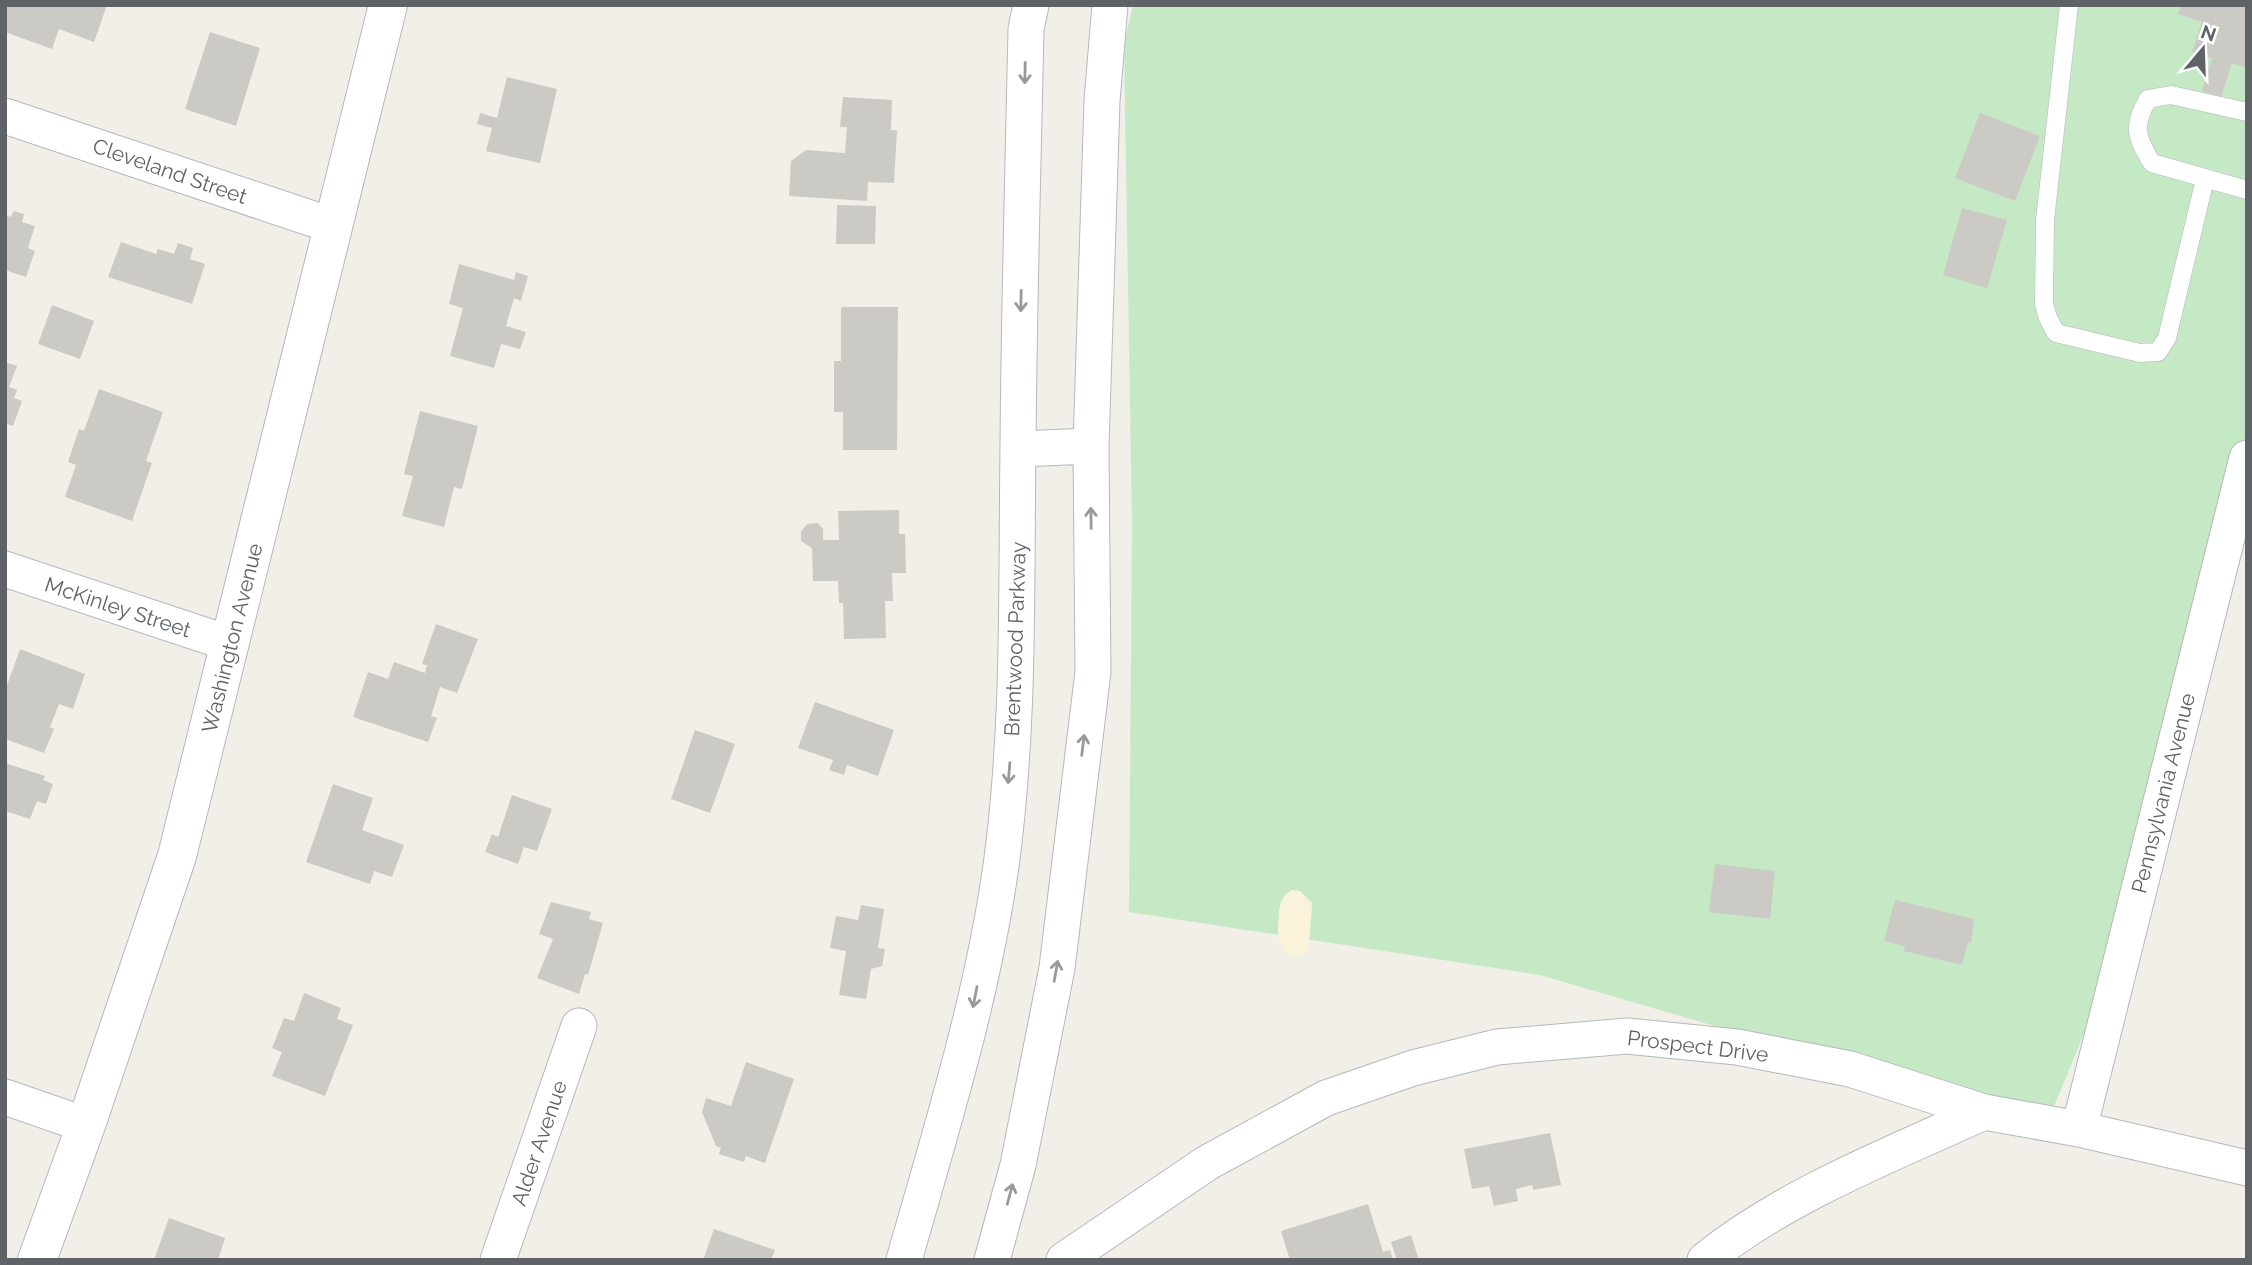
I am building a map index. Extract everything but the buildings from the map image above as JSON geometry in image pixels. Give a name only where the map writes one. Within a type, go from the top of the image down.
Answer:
[{"type":"street","name":"Washington Avenue","points":[[37,1260],[177,856],[388,5]]},
{"type":"street","name":"Brentwood Parkway","points":[[904,1260],[966,1043],[1000,866],[1013,736],[1018,590],[1017,449],[1026,29],[1031,5]]},
{"type":"street","points":[[992,1260],[1018,1165],[1057,968],[1093,672],[1091,446],[1102,101],[1111,5]]},
{"type":"street","name":"Cleveland Street","points":[[5,116],[334,226]]},
{"type":"street","points":[[1017,449],[1091,446]]},
{"type":"street","name":"Pennsylvania Avenue","points":[[2079,1129],[2247,458]]},
{"type":"street","name":"McKinley Street","points":[[5,569],[231,644]]},
{"type":"street","name":"Alder Avenue","points":[[498,1260],[579,1026]]},
{"type":"street","name":"Prospect Drive","points":[[1064,1260],[1207,1163],[1326,1098],[1413,1068],[1497,1047],[1627,1036],[1737,1047],[1850,1069],[1984,1112],[2079,1129],[2247,1168]]},
{"type":"street","points":[[5,1097],[86,1125]]},
{"type":"street","points":[[1705,1260],[1735,1236],[1846,1174],[1984,1112]]},
{"type":"lane","points":[[2069,5],[2045,220],[2044,304],[2056,333],[2140,353],[2158,352],[2167,338],[2205,179]]},
{"type":"lane","points":[[2247,112],[2171,95],[2148,99],[2138,117],[2138,141],[2152,163],[2247,190]]},
{"type":"green space","points":[[1133,5],[2247,5],[2247,458],[2131,920],[2047,1123],[1540,975],[1129,912],[1132,524],[1124,45]]},
{"type":"sand","points":[[1291,890],[1300,891],[1312,903],[1308,948],[1302,955],[1285,951],[1279,940],[1280,906]]}]
